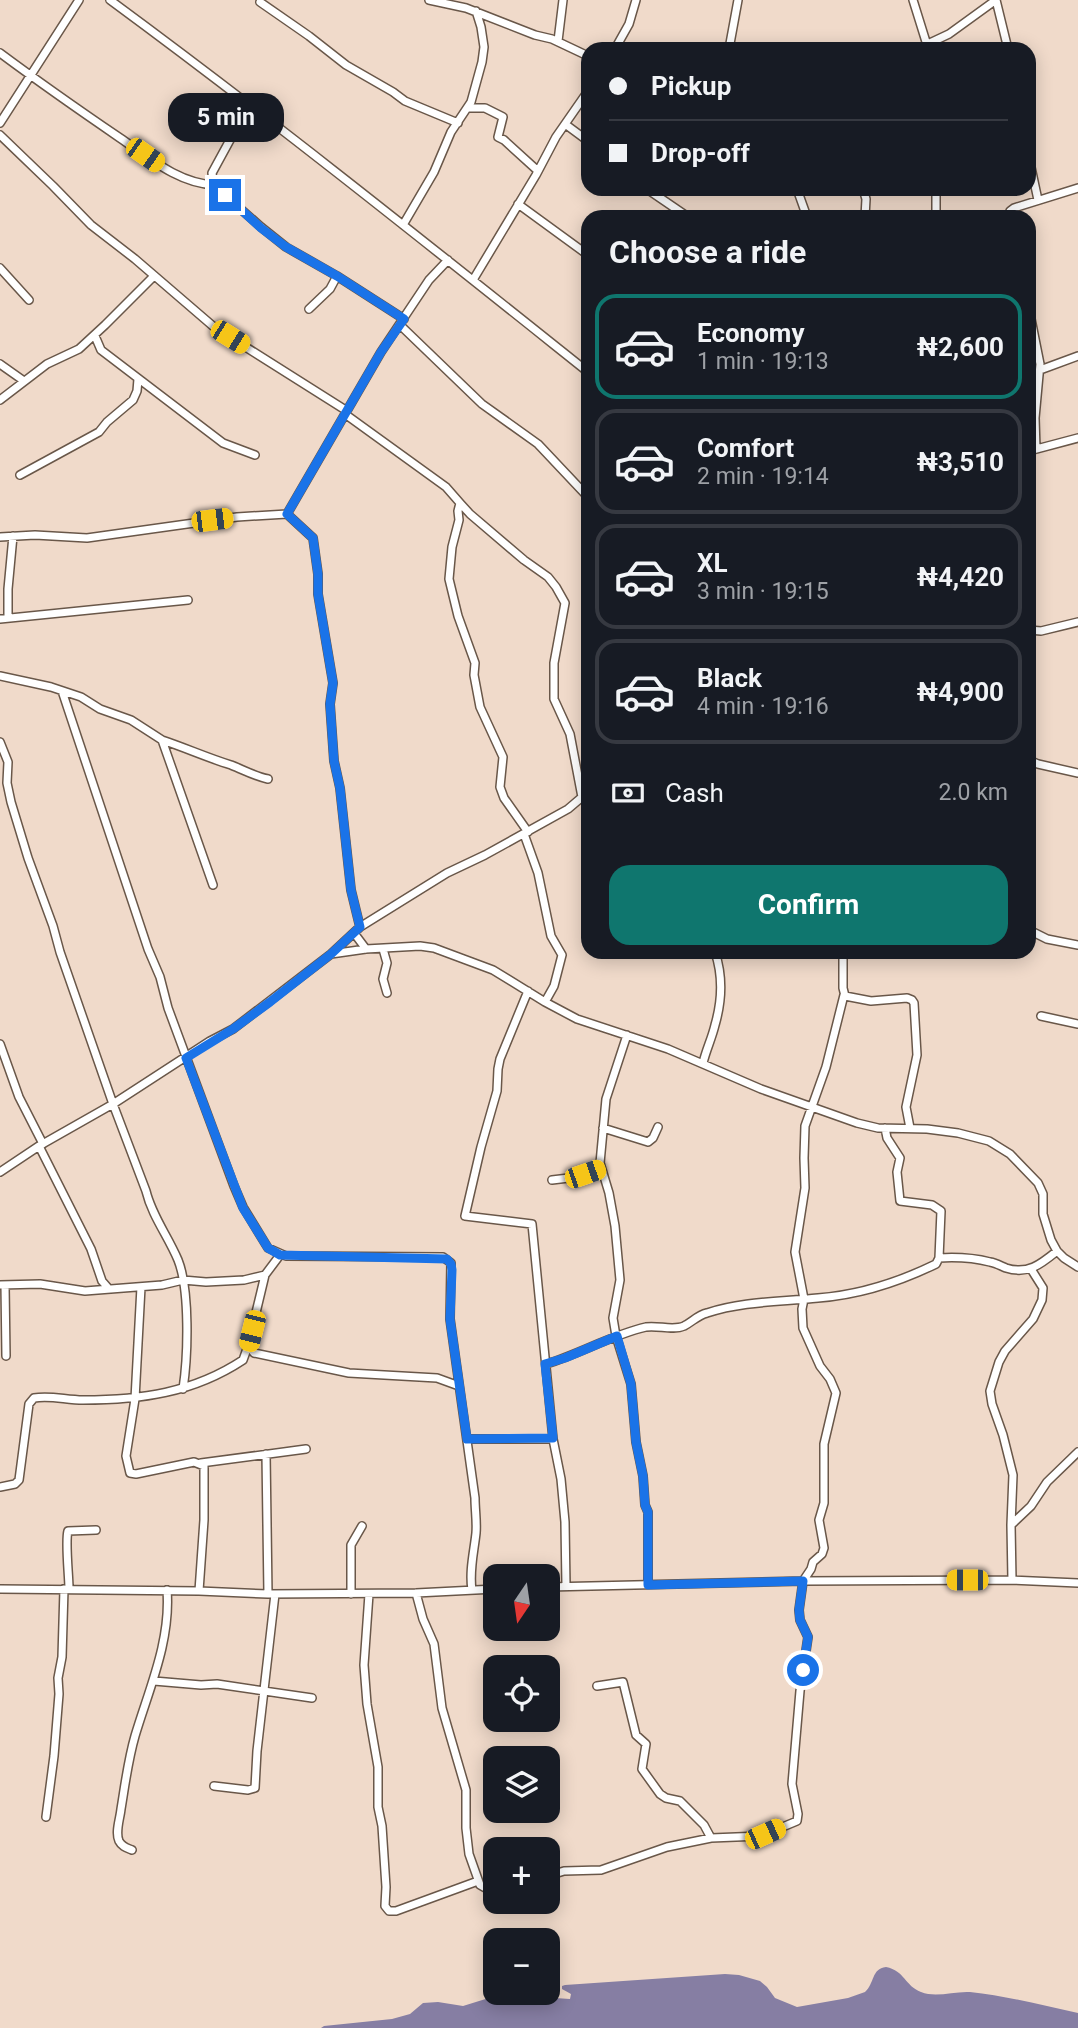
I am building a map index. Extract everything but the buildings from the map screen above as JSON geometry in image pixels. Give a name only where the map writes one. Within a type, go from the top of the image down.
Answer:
[{"type":"street","points":[[0,123],[79,0]]},
{"type":"street","points":[[110,0],[448,260],[581,366]]},
{"type":"street","points":[[429,0],[462,3],[492,18],[558,41],[581,52]]},
{"type":"street","points":[[558,41],[563,0]]},
{"type":"street","points":[[619,42],[629,24],[635,0]]},
{"type":"street","points":[[730,42],[738,0]]},
{"type":"street","points":[[913,0],[921,42]]},
{"type":"street","points":[[932,42],[949,34],[996,0],[1006,42]]},
{"type":"street","points":[[259,1],[346,65],[405,101],[458,123]]},
{"type":"street","points":[[403,225],[425,188],[451,132],[468,108],[484,47],[476,11]]},
{"type":"street","points":[[481,27],[492,18]]},
{"type":"street","points":[[0,53],[63,100],[170,172],[206,185],[215,185]]},
{"type":"street","points":[[474,281],[556,137],[581,101]]},
{"type":"street","points":[[249,106],[212,173],[215,185],[261,228],[286,247],[337,276],[402,322],[482,404],[537,444],[581,490]]},
{"type":"street","points":[[468,108],[485,108],[503,117],[498,137],[538,171]]},
{"type":"street","points":[[565,124],[581,136]]},
{"type":"street","points":[[0,135],[91,225],[214,327],[346,412],[446,487],[470,514],[548,577],[565,603],[554,663],[554,698],[570,734],[581,778]]},
{"type":"street","points":[[1011,210],[1078,188]]},
{"type":"street","points":[[1036,191],[1038,200]]},
{"type":"street","points":[[657,196],[678,210]]},
{"type":"street","points":[[519,204],[581,250]]},
{"type":"street","points":[[287,514],[381,352],[429,280],[448,260]]},
{"type":"street","points":[[0,268],[29,300]]},
{"type":"street","points":[[0,400],[47,364],[79,349],[153,276]]},
{"type":"street","points":[[309,309],[330,289],[337,276]]},
{"type":"street","points":[[95,336],[101,350],[223,443],[255,454]]},
{"type":"street","points":[[1036,348],[1040,370],[1036,408]]},
{"type":"street","points":[[1040,370],[1078,356]]},
{"type":"street","points":[[0,364],[24,381]]},
{"type":"street","points":[[20,475],[99,432],[133,400],[138,379]]},
{"type":"street","points":[[1036,449],[1078,438]]},
{"type":"street","points":[[460,503],[449,579],[458,616],[475,663],[474,675],[480,708],[503,757],[500,787],[526,833],[544,894],[551,936],[562,955],[554,986],[554,1007]]},
{"type":"street","points":[[0,537],[57,535],[87,538],[237,517],[287,514],[313,538],[318,594],[333,683],[330,704],[334,761],[340,788],[357,930],[366,949]]},
{"type":"street","points":[[13,536],[4,618],[188,600]]},
{"type":"street","points":[[1036,631],[1078,622]]},
{"type":"street","points":[[0,676],[81,697],[100,709],[131,720],[163,740],[255,777],[268,779]]},
{"type":"street","points":[[62,691],[186,1058],[243,1208],[268,1248],[280,1255],[447,1259],[451,1264],[450,1319],[477,1530],[470,1578],[472,1590]]},
{"type":"street","points":[[163,740],[213,885]]},
{"type":"street","points":[[0,741],[8,762],[7,783],[11,802],[60,952],[149,1204],[179,1262],[183,1280],[188,1358],[183,1389]]},
{"type":"street","points":[[1036,763],[1078,773]]},
{"type":"street","points":[[0,1172],[233,1029],[331,954],[357,930],[447,873],[568,809],[581,798]]},
{"type":"street","points":[[1036,934],[1047,939],[1078,945]]},
{"type":"street","points":[[331,954],[366,949],[420,946],[433,948],[493,970],[577,1018],[703,1063],[761,1089],[867,1126],[958,1133],[989,1141],[1010,1154],[1038,1183],[1043,1194],[1043,1214],[1051,1240],[1057,1251],[1078,1268]]},
{"type":"street","points":[[383,949],[387,962],[383,979],[387,993]]},
{"type":"street","points":[[703,1063],[719,1008],[721,976],[717,959]]},
{"type":"street","points":[[560,1872],[601,1870],[667,1847],[711,1838],[761,1836],[797,1821],[799,1814],[792,1783],[808,1637],[800,1620],[799,1610],[803,1581],[824,1548],[819,1520],[824,1503],[824,1444],[836,1393],[803,1328],[804,1299],[796,1252],[805,1188],[805,1126],[820,1088],[844,995],[843,959]]},
{"type":"street","points":[[545,1002],[554,986]]},
{"type":"street","points":[[528,991],[500,1059],[498,1091],[481,1147],[465,1216],[532,1224],[553,1438],[561,1479],[566,1586]]},
{"type":"street","points":[[844,995],[863,1000],[907,998],[913,1002],[917,1055],[906,1107],[910,1128]]},
{"type":"street","points":[[1041,1016],[1078,1024]]},
{"type":"street","points":[[627,1035],[606,1098],[601,1169],[609,1193],[617,1239],[620,1280],[613,1318],[631,1384],[636,1442],[648,1512],[648,1585]]},
{"type":"street","points":[[0,1044],[19,1097],[92,1249],[102,1281],[108,1289]]},
{"type":"street","points":[[603,1128],[648,1142],[658,1127]]},
{"type":"street","points":[[545,1364],[617,1336],[649,1327],[681,1328],[705,1313],[761,1302],[820,1298],[856,1292],[920,1272],[936,1264],[939,1258],[941,1211],[932,1205],[900,1201],[897,1172],[900,1158],[887,1138],[885,1128]]},
{"type":"street","points":[[552,1180],[577,1177],[601,1169]]},
{"type":"street","points":[[939,1258],[958,1257],[992,1262],[1013,1270],[1031,1269],[1057,1251]]},
{"type":"street","points":[[243,1360],[265,1275],[280,1255]]},
{"type":"street","points":[[1012,1580],[1013,1475],[990,1399],[990,1391],[1005,1351],[1033,1319],[1042,1300],[1043,1288],[1031,1269]]},
{"type":"street","points":[[6,1356],[3,1285],[40,1284],[75,1290],[98,1290],[183,1280],[244,1280],[265,1275]]},
{"type":"street","points":[[98,1290],[102,1281]]},
{"type":"street","points":[[141,1287],[135,1399],[126,1457],[130,1473],[140,1474],[194,1462],[306,1448]]},
{"type":"street","points":[[248,1346],[254,1353],[349,1373],[437,1378],[459,1387]]},
{"type":"street","points":[[0,1487],[15,1485],[19,1480],[32,1399],[135,1399],[183,1389],[254,1353]]},
{"type":"street","points":[[467,1439],[553,1438]]},
{"type":"street","points":[[1011,1525],[1031,1506],[1047,1482],[1078,1452]]},
{"type":"street","points":[[214,1786],[255,1789],[272,1594],[266,1454]]},
{"type":"street","points":[[199,1591],[205,1481],[204,1466],[201,1463]]},
{"type":"street","points":[[351,1594],[351,1545],[362,1526]]},
{"type":"street","points":[[46,1817],[54,1756],[69,1562],[66,1537],[68,1531],[96,1530]]},
{"type":"street","points":[[560,1586],[803,1581],[1012,1580],[1078,1583]]},
{"type":"street","points":[[0,1589],[272,1594],[483,1590]]},
{"type":"street","points":[[132,1850],[119,1841],[120,1819],[129,1758],[153,1681],[168,1614],[167,1590]]},
{"type":"street","points":[[416,1593],[434,1644],[442,1708],[466,1790],[469,1854],[478,1881],[483,1887]]},
{"type":"street","points":[[369,1594],[364,1665],[367,1704],[378,1766],[378,1807],[386,1878],[384,1906],[389,1911],[396,1911],[478,1881]]},
{"type":"street","points":[[153,1681],[218,1684],[312,1698]]},
{"type":"street","points":[[597,1686],[623,1682],[636,1734],[646,1744],[642,1769],[660,1794],[680,1801],[704,1825],[711,1838]]},
{"type":"shaded area","points":[[881,1968],[892,1969],[911,1986],[927,1994],[984,1994],[1078,2013],[1078,2028],[321,2028],[392,2019],[410,2014],[423,2003],[438,2002],[463,2006],[483,2000],[483,2005],[560,2005],[560,1998],[570,1999],[571,1994],[562,1989],[565,1985],[725,1974],[760,1981],[775,1998],[797,2007],[848,1998],[865,1992],[875,1973]]},
{"type":"route","points":[[225,195],[286,247],[404,319],[381,352],[287,514],[313,538],[318,594],[333,683],[330,704],[334,761],[340,788],[351,890],[360,927],[331,954],[270,1002],[186,1058],[234,1186],[243,1208],[268,1248],[280,1255],[447,1259],[452,1270],[450,1319],[467,1439],[553,1438],[545,1364],[617,1336],[631,1384],[636,1442],[645,1486],[645,1505],[648,1512],[648,1585],[803,1581],[799,1610],[800,1620],[808,1637],[803,1670]]}]
